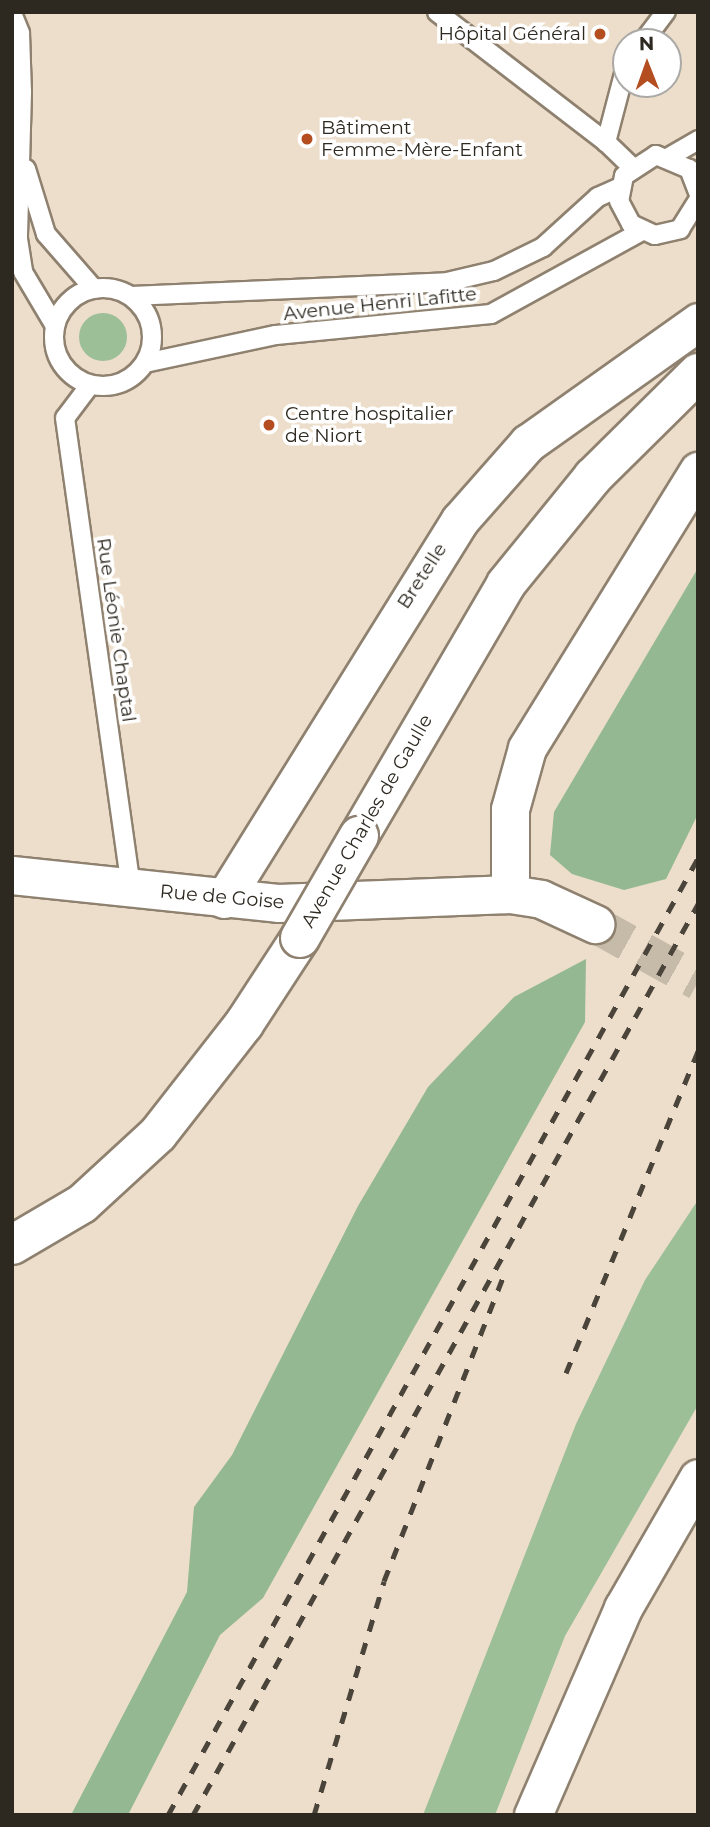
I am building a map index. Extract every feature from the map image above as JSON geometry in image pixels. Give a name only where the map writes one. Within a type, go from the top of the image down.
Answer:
[{"type":"main road","name":"Avenue Charles de Gaulle","points":[[12,1245],[82,1204],[158,1134],[244,1024],[300,937],[506,584],[593,477],[698,373]]},
{"type":"street","name":"Bretelle","points":[[224,899],[460,520],[528,443],[698,322]]},
{"type":"street","points":[[510,894],[510,808],[527,748],[698,471]]},
{"type":"street","name":"Rue de Goise","points":[[12,875],[224,899],[361,904],[510,894],[541,899],[595,923]]},
{"type":"street","points":[[533,1815],[623,1608],[698,1479]]},
{"type":"lane","points":[[437,12],[606,142],[631,166]]},
{"type":"lane","points":[[654,28],[666,12]]},
{"type":"lane","points":[[12,13],[20,33],[16,70],[22,145],[23,272],[55,326],[61,362],[90,385],[121,383],[145,363],[149,319],[131,296],[94,289],[68,301],[55,326]]},
{"type":"lane","points":[[606,142],[618,98]]},
{"type":"lane","points":[[669,157],[689,169],[697,201],[667,234],[642,231],[623,213],[620,187],[631,166],[669,157],[698,140]]},
{"type":"lane","points":[[22,145],[46,234],[94,289]]},
{"type":"lane","name":"Avenue Henri Lafitte","points":[[131,296],[447,282],[495,271],[543,247],[597,197],[620,187]]},
{"type":"lane","name":"Avenue Henri Lafitte","points":[[145,363],[276,335],[491,314],[642,231]]},
{"type":"lane","name":"Rue Léonie Chaptal","points":[[90,385],[65,418],[131,889]]},
{"type":"green space","points":[[103,313],[120,320],[127,337],[120,354],[103,361],[86,354],[79,337],[86,320]]},
{"type":"green space","points":[[698,568],[698,814],[666,879],[624,890],[572,874],[550,855],[554,812]]},
{"type":"green space","points":[[586,959],[585,1022],[263,1598],[220,1635],[128,1815],[71,1815],[187,1592],[194,1507],[232,1455],[358,1206],[428,1087],[514,997]]},
{"type":"green space","points":[[698,1200],[698,1405],[565,1636],[495,1815],[423,1815],[576,1424],[645,1280]]},
{"type":"tunnel","points":[[595,924],[698,981]]},
{"type":"railway","points":[[168,1815],[698,858]]},
{"type":"railway","points":[[193,1815],[698,904]]},
{"type":"railway","points":[[566,1373],[698,1051]]},
{"type":"railway","points":[[314,1815],[384,1581],[506,1270]]},
{"type":"place","name":"Hôpital Général","points":[[600,34]]},
{"type":"place","name":"Bâtiment Femme-Mère-Enfant","points":[[307,139]]},
{"type":"place","name":"Centre hospitalier de Niort","points":[[269,425]]}]
